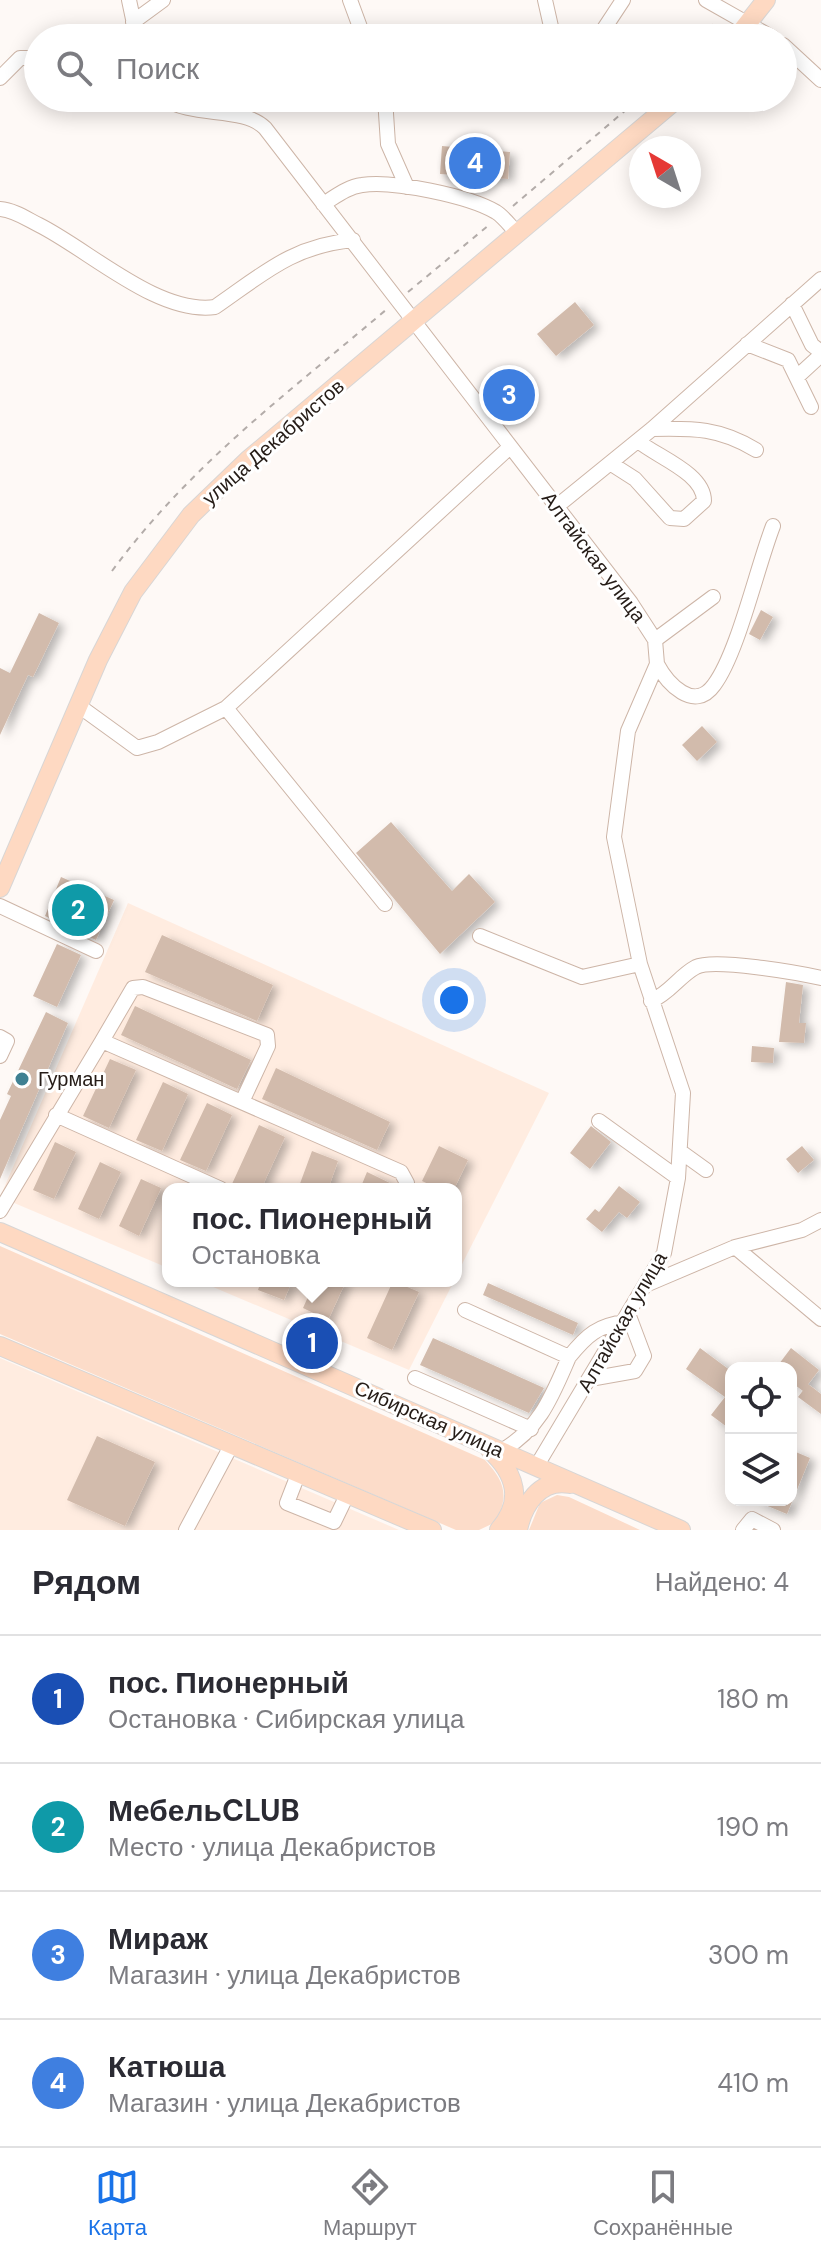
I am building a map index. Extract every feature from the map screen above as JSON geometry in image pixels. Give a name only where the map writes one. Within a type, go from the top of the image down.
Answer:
[{"type":"main road","points":[[749,23],[766,0]]},
{"type":"main road","name":"улица Декабристов","points":[[0,888],[79,706],[133,592],[191,515],[248,460],[662,112]]},
{"type":"main road","name":"Сибирская улица","points":[[0,1232],[681,1530]]},
{"type":"main road","points":[[0,1346],[432,1530]]},
{"type":"main road","points":[[481,1441],[506,1465],[515,1488],[512,1510],[499,1530]]},
{"type":"main road","points":[[518,1530],[524,1510],[538,1492],[556,1483],[580,1486]]},
{"type":"street","points":[[129,0],[133,22],[163,0]]},
{"type":"street","points":[[350,0],[359,24]]},
{"type":"street","points":[[545,0],[550,24]]},
{"type":"street","points":[[607,24],[623,0]]},
{"type":"street","points":[[706,0],[749,23]]},
{"type":"street","points":[[0,78],[20,58],[24,58]]},
{"type":"street","points":[[797,58],[821,80]]},
{"type":"street","name":"Алтайская улица","points":[[204,112],[259,121],[353,240],[655,640],[657,664],[634,712],[615,805],[617,862],[640,964],[683,1093],[681,1152],[671,1230],[648,1284],[536,1467]]},
{"type":"street","points":[[386,112],[388,144],[407,187]]},
{"type":"street","points":[[323,204],[351,187],[365,184],[407,187],[480,205],[501,216],[518,234]]},
{"type":"street","points":[[0,209],[70,241],[154,295],[199,309],[215,307],[295,253],[319,243],[353,240]]},
{"type":"street","points":[[556,507],[652,429],[792,304],[818,286]]},
{"type":"street","points":[[792,304],[812,345],[821,354],[798,376]]},
{"type":"street","points":[[747,344],[788,360],[811,407]]},
{"type":"street","points":[[652,429],[719,432],[731,435],[756,450]]},
{"type":"street","points":[[610,463],[635,479],[670,518],[684,519],[704,501],[704,493],[693,478],[638,441]]},
{"type":"street","points":[[79,706],[137,748],[158,742],[226,708],[510,447]]},
{"type":"street","points":[[657,664],[666,682],[679,693],[696,695],[708,692],[715,685],[729,654],[773,526]]},
{"type":"street","points":[[655,640],[713,597]]},
{"type":"street","points":[[226,708],[385,904]]},
{"type":"street","points":[[0,906],[96,951]]},
{"type":"street","points":[[480,936],[582,977],[640,964]]},
{"type":"street","points":[[651,1001],[666,994],[688,973],[704,964],[782,968],[821,978]]},
{"type":"street","points":[[0,1211],[133,988],[143,987],[267,1035],[268,1046],[242,1102]]},
{"type":"street","points":[[0,1037],[7,1041],[0,1056]]},
{"type":"street","points":[[102,1041],[401,1172],[407,1183]]},
{"type":"street","points":[[56,1115],[208,1183]]},
{"type":"street","points":[[599,1121],[678,1178]]},
{"type":"street","points":[[681,1152],[706,1170]]},
{"type":"street","points":[[648,1284],[735,1247],[802,1230],[821,1220]]},
{"type":"street","points":[[735,1247],[821,1319]]},
{"type":"street","points":[[465,1310],[569,1357]]},
{"type":"street","points":[[501,1451],[541,1419],[569,1357],[587,1335],[603,1324],[628,1319],[644,1356],[635,1371],[590,1379]]},
{"type":"street","points":[[415,1378],[531,1429]]},
{"type":"street","points":[[186,1530],[232,1444]]},
{"type":"street","points":[[299,1472],[287,1503],[334,1522],[348,1493]]},
{"type":"street","points":[[743,1530],[752,1519],[773,1530]]},
{"type":"path","points":[[112,571],[145,526],[208,459],[624,112]]},
{"type":"shaded area","points":[[128,903],[549,1093],[462,1264],[462,1183],[162,1183],[162,1265],[0,1197]]},
{"type":"shaded area","points":[[0,1246],[485,1460],[503,1489],[503,1504],[496,1522],[479,1530],[456,1530],[0,1334]]},
{"type":"shaded area","points":[[213,1287],[451,1287],[409,1370]]},
{"type":"shaded area","points":[[0,1358],[399,1530],[0,1530]]},
{"type":"shaded area","points":[[557,1495],[569,1497],[640,1530],[529,1530],[540,1503]]},
{"type":"building","points":[[442,146],[510,152],[508,179],[440,174]]},
{"type":"building","points":[[575,302],[594,325],[556,356],[537,334]]},
{"type":"building","points":[[499,386],[520,387],[519,404],[498,404]]},
{"type":"building","points":[[761,610],[773,617],[760,640],[749,634]]},
{"type":"building","points":[[39,613],[59,623],[33,677],[28,675],[0,735],[0,668],[10,673]]},
{"type":"building","points":[[702,726],[717,742],[697,761],[682,745]]},
{"type":"building","points":[[391,822],[452,891],[469,874],[495,902],[440,954],[356,853]]},
{"type":"building","points":[[61,877],[114,900],[96,940],[45,916]]},
{"type":"building","points":[[162,935],[273,985],[257,1021],[145,972]]},
{"type":"building","points":[[57,944],[81,955],[57,1007],[33,996]]},
{"type":"building","points":[[786,982],[803,985],[799,1023],[806,1023],[804,1043],[779,1042]]},
{"type":"building","points":[[135,1006],[251,1060],[237,1089],[121,1035]]},
{"type":"building","points":[[46,1012],[68,1023],[0,1179],[0,1120],[11,1096],[7,1094]]},
{"type":"building","points":[[752,1046],[774,1048],[773,1063],[751,1062]]},
{"type":"building","points":[[110,1059],[136,1070],[109,1128],[83,1116]]},
{"type":"building","points":[[276,1068],[390,1122],[377,1150],[262,1099]]},
{"type":"building","points":[[163,1082],[188,1094],[162,1151],[136,1140]]},
{"type":"building","points":[[207,1103],[232,1115],[206,1171],[180,1160]]},
{"type":"building","points":[[259,1125],[285,1137],[264,1183],[232,1183]]},
{"type":"building","points":[[591,1126],[611,1142],[590,1169],[570,1153]]},
{"type":"building","points":[[55,1142],[76,1152],[54,1199],[33,1190]]},
{"type":"building","points":[[439,1146],[468,1160],[457,1183],[422,1181]]},
{"type":"building","points":[[802,1146],[814,1160],[798,1173],[786,1159]]},
{"type":"building","points":[[312,1151],[338,1161],[330,1183],[300,1183]]},
{"type":"building","points":[[100,1162],[121,1172],[99,1219],[78,1209]]},
{"type":"building","points":[[367,1172],[390,1183],[362,1183]]},
{"type":"building","points":[[141,1179],[161,1188],[139,1236],[119,1226]]},
{"type":"building","points":[[619,1186],[640,1202],[627,1218],[619,1212],[602,1232],[586,1219],[595,1209],[599,1212]]},
{"type":"building","points":[[488,1283],[578,1323],[573,1335],[483,1295]]},
{"type":"building","points":[[259,1287],[289,1287],[284,1300],[258,1290]]},
{"type":"building","points":[[312,1287],[343,1287],[328,1320],[303,1308]]},
{"type":"building","points":[[390,1287],[407,1287],[419,1292],[392,1350],[367,1338]]},
{"type":"building","points":[[433,1338],[544,1388],[529,1413],[420,1365]]},
{"type":"building","points":[[700,1348],[725,1367],[725,1397],[686,1369]]},
{"type":"building","points":[[791,1348],[819,1370],[803,1391],[797,1386],[797,1362],[780,1362]]},
{"type":"building","points":[[808,1384],[821,1394],[821,1414],[798,1397]]},
{"type":"building","points":[[725,1397],[725,1426],[711,1415]]},
{"type":"building","points":[[97,1436],[155,1462],[125,1526],[67,1500]]},
{"type":"building","points":[[797,1453],[810,1458],[797,1490]]},
{"type":"building","points":[[768,1506],[790,1506],[787,1514]]},
{"type":"place","name":"Катюша","points":[[475,163]]},
{"type":"place","name":"Мираж","points":[[509,395]]},
{"type":"place","name":"МебельCLUB","points":[[78,910]]},
{"type":"place","name":"Гурман","points":[[22,1079]]},
{"type":"place","name":"пос. Пионерный","points":[[312,1343]]}]
